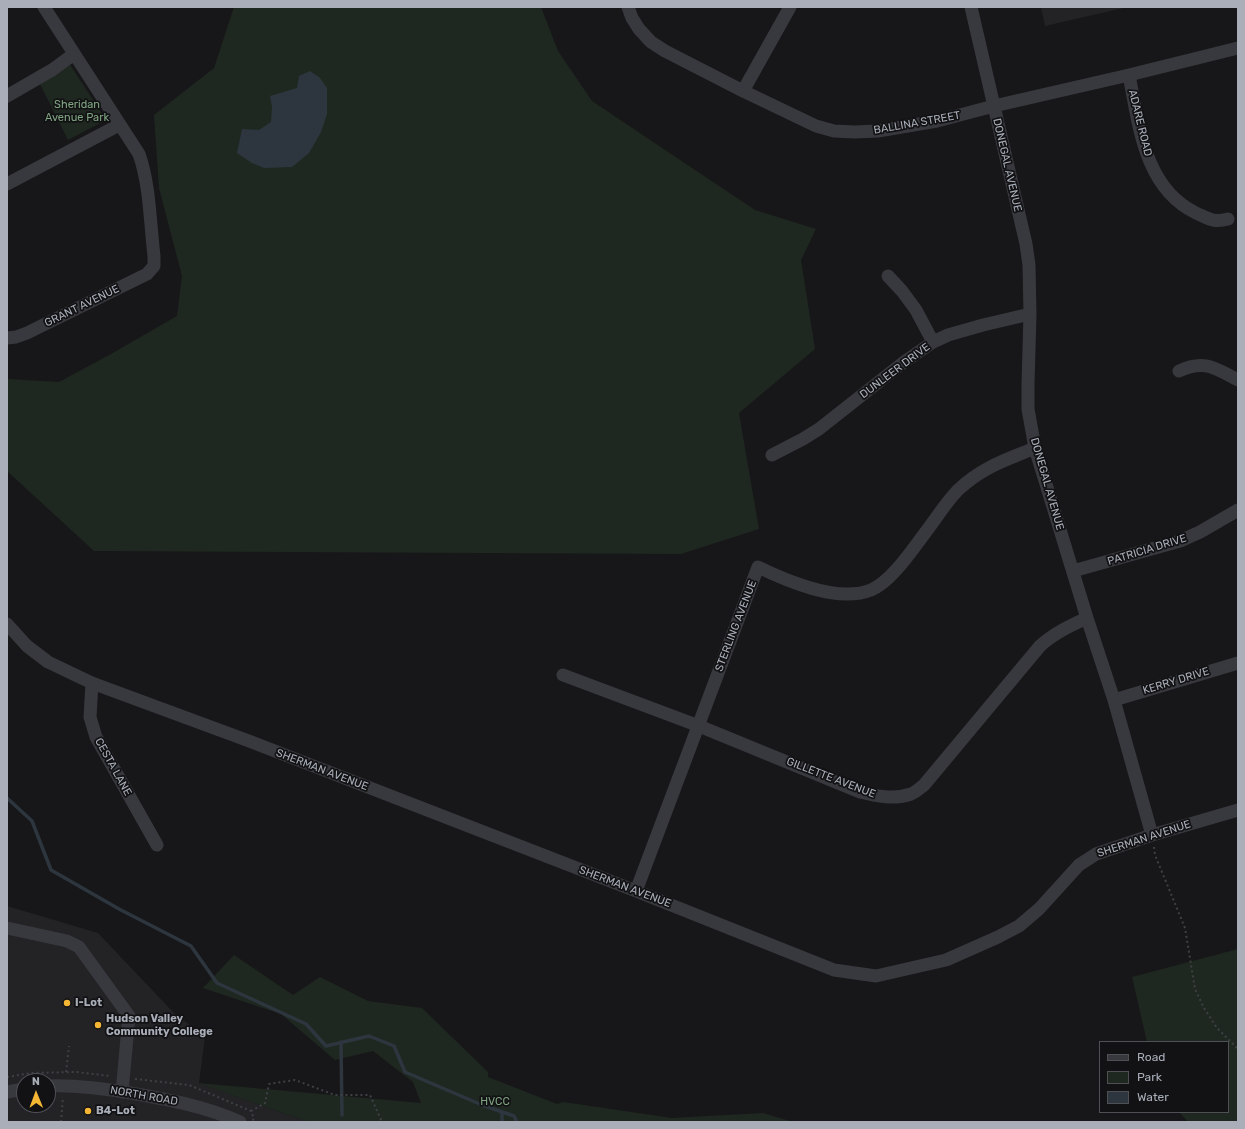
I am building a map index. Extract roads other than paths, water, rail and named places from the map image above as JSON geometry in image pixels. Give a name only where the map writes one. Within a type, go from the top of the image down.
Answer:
[{"type":"street","points":[[7,184],[119,125],[44,7]]},
{"type":"street","name":"BALLINA STREET","points":[[628,7],[632,18],[651,42],[665,51],[816,126],[834,131],[855,132],[878,130],[937,121],[1238,48]]},
{"type":"street","points":[[743,91],[790,7]]},
{"type":"street","name":"DONEGAL AVENUE","points":[[970,7],[1026,244],[1029,265],[1030,314],[1028,409],[1035,448],[1086,618],[1114,700],[1152,835]]},
{"type":"street","points":[[7,96],[52,70],[74,54]]},
{"type":"street","name":"ADARE ROAD","points":[[1129,75],[1144,148],[1154,171],[1166,189],[1191,211],[1212,221],[1219,222],[1228,219]]},
{"type":"street","name":"GRANT AVENUE","points":[[7,338],[16,337],[27,333],[147,274],[154,266],[146,180],[143,166],[138,154],[119,125]]},
{"type":"street","points":[[888,276],[902,291],[916,310],[933,342]]},
{"type":"street","name":"DUNLEER DRIVE","points":[[772,455],[819,429],[904,362],[933,342],[948,335],[983,324],[1030,314]]},
{"type":"street","points":[[1179,371],[1190,366],[1198,365],[1212,367],[1238,380]]},
{"type":"street","name":"STERLING AVENUE","points":[[636,891],[758,567],[822,592],[852,595],[872,589],[884,582],[903,563],[957,491],[972,478],[994,464],[1035,448]]},
{"type":"street","name":"PATRICIA DRIVE","points":[[1073,571],[1180,541],[1200,532],[1238,510]]},
{"type":"street","name":"GILLETTE AVENUE","points":[[563,675],[699,726],[860,792],[878,797],[902,797],[912,794],[924,785],[1040,646],[1051,636],[1086,618]]},
{"type":"street","name":"SHERMAN AVENUE","points":[[7,624],[28,646],[48,662],[92,683],[249,741],[636,891],[834,970],[876,976],[946,960],[998,937],[1018,926],[1039,908],[1079,865],[1096,854],[1152,835],[1238,810]]},
{"type":"street","name":"KERRY DRIVE","points":[[1114,700],[1238,663]]},
{"type":"street","name":"CESTA LANE","points":[[92,683],[90,717],[96,738],[157,845]]},
{"type":"street","points":[[7,928],[67,941],[78,947],[129,1016],[122,1092]]},
{"type":"street","name":"NORTH ROAD","points":[[56,1086],[91,1087],[179,1101],[238,1121]]},
{"type":"water","points":[[310,71],[320,78],[327,88],[327,114],[321,132],[309,153],[292,167],[264,168],[252,163],[237,153],[242,129],[259,130],[271,122],[272,107],[270,96],[297,88],[299,76]]},
{"type":"waterway","points":[[7,798],[32,821],[51,870],[119,909],[191,946],[217,983],[306,1024],[326,1046],[369,1036],[394,1046],[405,1072],[482,1105],[514,1116],[517,1122]]},
{"type":"waterway","points":[[341,1042],[342,1115]]},
{"type":"waterway","points":[[502,1112],[502,1122]]},
{"type":"place","name":"I-Lot","points":[[67,1003]]},
{"type":"place","name":"Hudson Valley Community College","points":[[98,1025]]},
{"type":"place","name":"B4-Lot","points":[[88,1111]]},
{"type":"park label","name":"Sheridan Avenue Park","points":[[77,111]]},
{"type":"park label","name":"HVCC","points":[[495,1102]]}]
